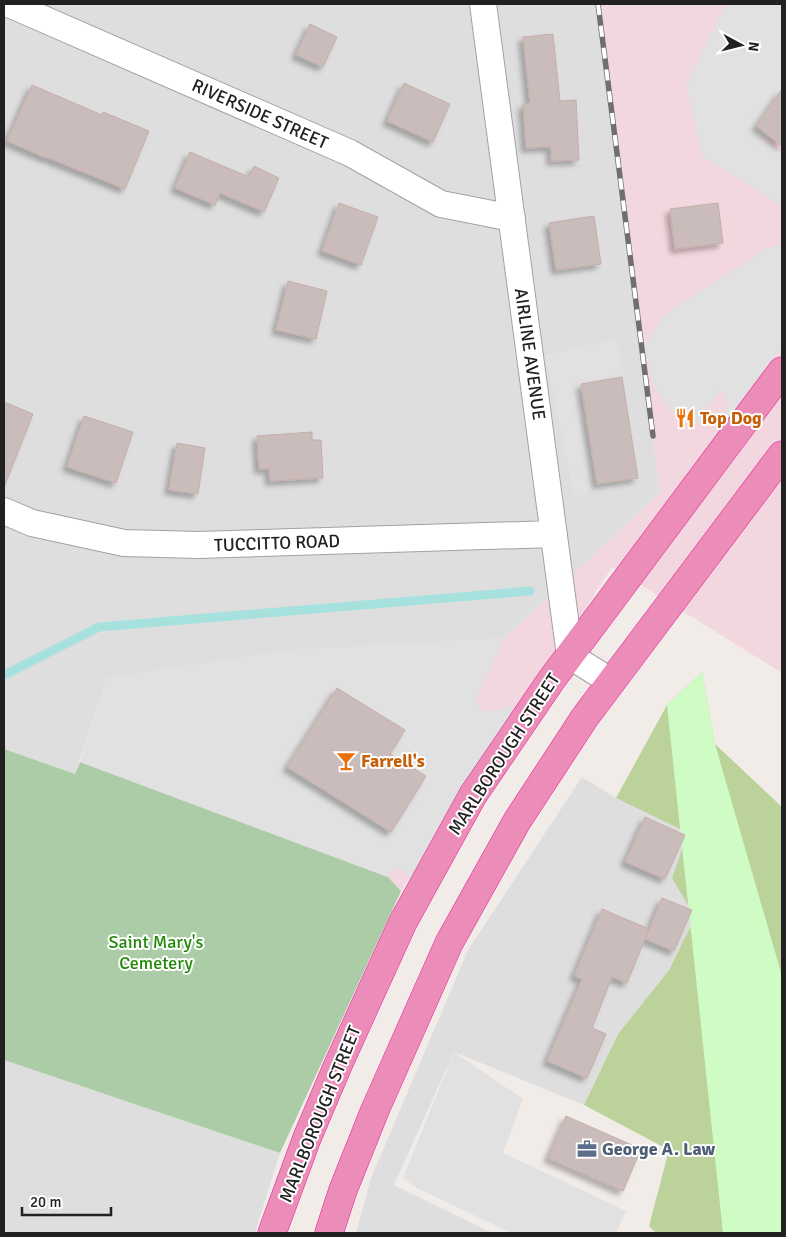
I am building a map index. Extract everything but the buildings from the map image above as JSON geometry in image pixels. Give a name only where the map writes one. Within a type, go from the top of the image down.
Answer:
[{"type":"highway","name":"MARLBOROUGH STREET","points":[[272,1233],[307,1138],[403,922],[473,795],[546,688],[782,371]]},
{"type":"highway","points":[[329,1233],[343,1190],[375,1110],[449,943],[517,821],[585,717],[782,455]]},
{"type":"street","name":"RIVERSIDE STREET","points":[[10,4],[350,153],[441,204],[512,218]]},
{"type":"street","name":"AIRLINE AVENUE","points":[[483,4],[570,656]]},
{"type":"street","name":"TUCCITTO ROAD","points":[[4,511],[32,523],[124,543],[198,545],[554,534]]},
{"type":"street","points":[[570,656],[612,682]]},
{"type":"shaded area","points":[[4,4],[598,4],[660,493],[505,638],[294,650],[107,678],[75,774],[4,749]]},
{"type":"shaded area","points":[[598,4],[782,4],[782,673],[612,567],[401,891],[388,877],[80,762],[107,678],[294,650],[505,638],[660,493]]},
{"type":"shaded area","points":[[726,4],[782,4],[782,95],[779,93],[756,126],[767,134],[764,139],[782,152],[782,206],[702,156],[686,85]]},
{"type":"shaded area","points":[[782,244],[782,347],[727,421],[724,420],[727,407],[725,393],[720,391],[694,428],[670,411],[654,387],[644,348],[664,315],[767,248]]},
{"type":"shaded area","points":[[617,339],[623,373],[581,384],[597,484],[575,500],[545,355]]},
{"type":"shaded area","points":[[505,638],[475,700],[484,712],[512,706],[511,714],[471,775],[410,880],[404,870],[394,869],[388,877],[80,762],[107,678],[294,650]],"holes":[[[337,688],[405,730],[390,754],[426,776],[391,831],[288,767]]]},
{"type":"shaded area","points":[[582,777],[616,798],[688,833],[695,917],[669,970],[618,1034],[584,1105],[454,1052],[394,1185],[492,1233],[356,1233],[371,1178],[468,950]]},
{"type":"shaded area","points":[[454,1052],[523,1099],[503,1153],[626,1211],[616,1233],[511,1233],[415,1187],[403,1178]]},
{"type":"shaded area","points":[[4,1060],[280,1153],[255,1233],[4,1233]]},
{"type":"green space","points":[[702,672],[715,744],[782,807],[782,1233],[656,1233],[649,1226],[669,1150],[584,1105],[618,1034],[669,970],[695,917],[672,878],[688,833],[616,798],[667,705]]},
{"type":"green space","points":[[702,672],[715,744],[782,976],[782,1233],[723,1233],[667,705]]},
{"type":"green space","name":"Saint Mary's Cemetery","points":[[4,749],[75,774],[80,762],[388,877],[401,891],[280,1153],[4,1060]]},
{"type":"waterway","points":[[4,675],[99,627],[530,591]]},
{"type":"railway","points":[[598,4],[653,436]]},
{"type":"place","name":"Top Dog","points":[[685,418]]},
{"type":"place","name":"Farrell's","points":[[346,761]]},
{"type":"place","name":"George A. Law","points":[[587,1149]]}]
